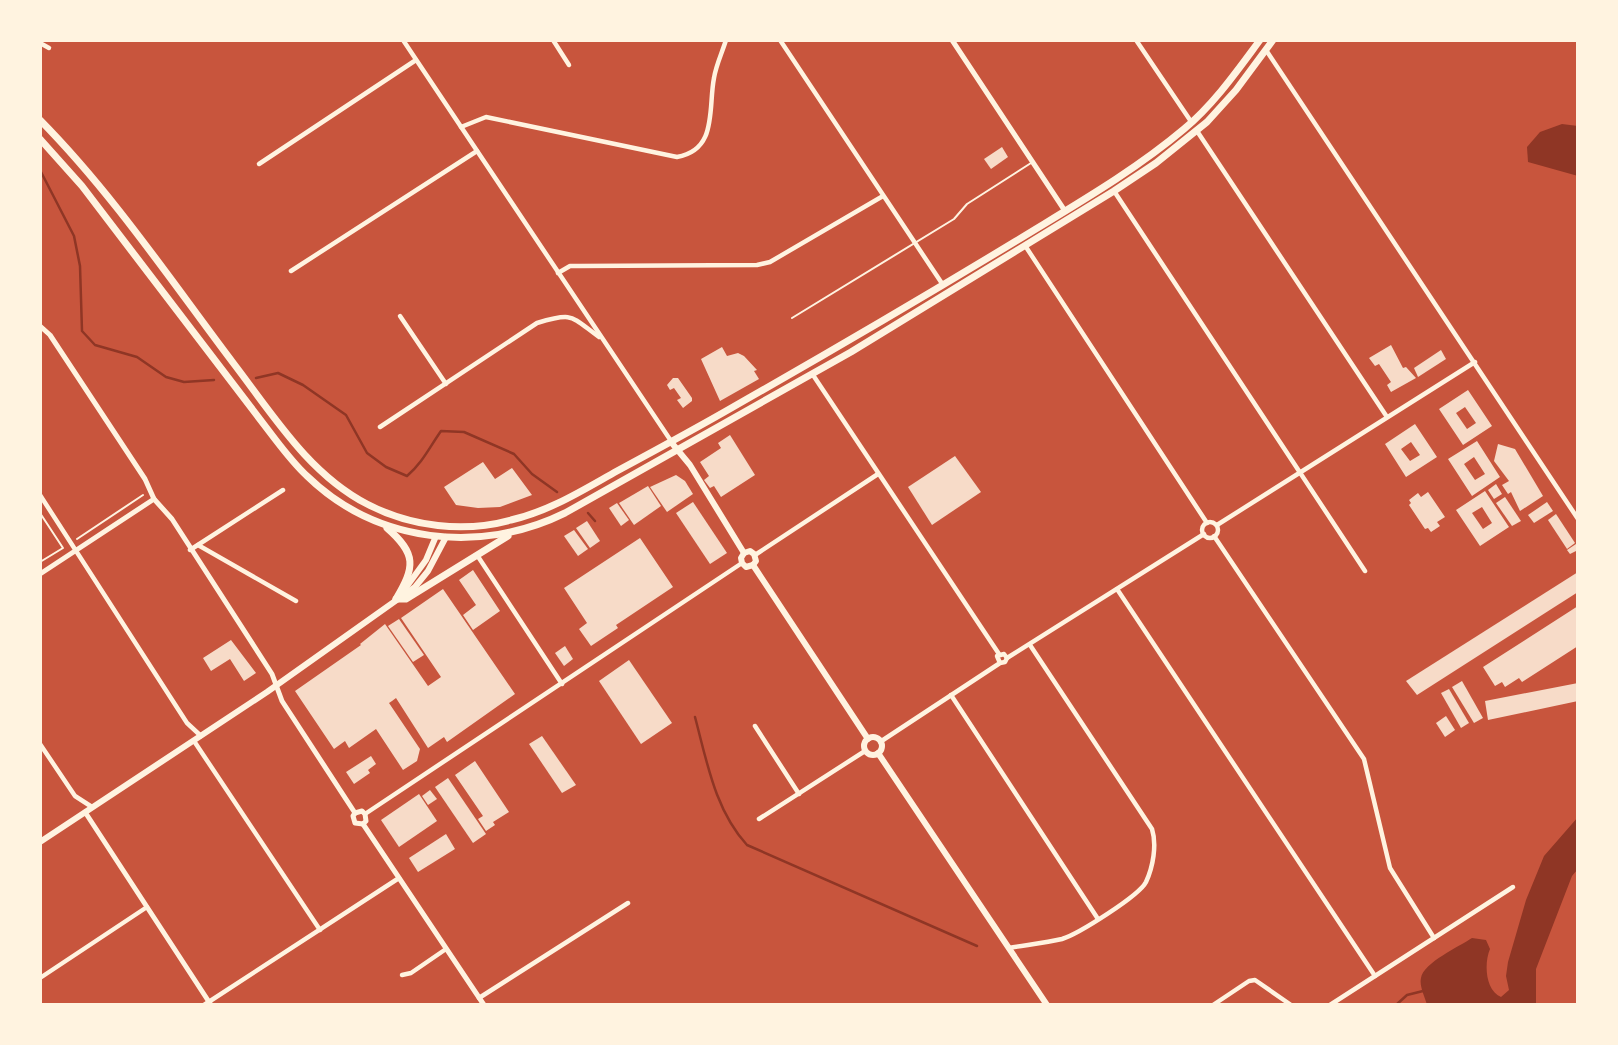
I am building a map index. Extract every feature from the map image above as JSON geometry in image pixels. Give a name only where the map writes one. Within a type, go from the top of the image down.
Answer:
[{"type":"highway","points":[[40,120],[94,180],[311,462],[326,477],[370,506],[405,519],[443,526],[477,526],[509,521],[565,500],[819,359],[943,285],[1065,211],[1158,150],[1192,123],[1223,89],[1260,40],[1266,49]]},
{"type":"highway","points":[[40,139],[82,186],[298,467],[342,503],[383,524],[408,532],[436,536],[481,537],[515,532],[547,522],[575,508],[813,375],[1070,220],[1197,131],[1236,90],[1273,40]]},
{"type":"highway","points":[[1192,123],[1197,131]]},
{"type":"highway","points":[[1065,211],[1070,220]]},
{"type":"highway","points":[[383,524],[406,546],[411,558],[408,579],[396,599],[406,600],[515,532]]},
{"type":"highway","points":[[436,536],[443,526]]},
{"type":"highway","points":[[443,526],[446,537]]},
{"type":"main road","points":[[671,442],[690,465],[744,552]]},
{"type":"main road","points":[[396,599],[426,560],[436,536]]},
{"type":"main road","points":[[40,842],[276,686],[415,587],[428,571],[446,537]]},
{"type":"main road","points":[[750,551],[755,555],[756,561],[753,565],[746,567],[742,564],[740,558],[744,552],[750,551]]},
{"type":"main road","points":[[753,565],[868,739]]},
{"type":"main road","points":[[876,738],[880,742],[881,749],[872,755],[865,751],[864,745],[868,739],[876,738]]},
{"type":"main road","points":[[878,752],[1046,1005]]},
{"type":"street","points":[[403,40],[671,442]]},
{"type":"street","points":[[554,40],[569,65]]},
{"type":"street","points":[[461,127],[485,117],[667,155],[686,156],[700,147],[707,133],[714,77],[726,40]]},
{"type":"street","points":[[780,40],[943,285]]},
{"type":"street","points":[[952,40],[1065,211]]},
{"type":"street","points":[[1136,40],[1192,123]]},
{"type":"street","points":[[40,43],[49,48]]},
{"type":"street","points":[[1266,49],[1578,519]]},
{"type":"street","points":[[259,164],[416,60]]},
{"type":"street","points":[[1197,131],[1387,417]]},
{"type":"street","points":[[291,271],[477,151]]},
{"type":"street","points":[[1114,191],[1366,571]]},
{"type":"street","points":[[558,273],[570,266],[579,265],[757,265],[770,262],[883,196]]},
{"type":"street","points":[[1026,247],[1207,523]]},
{"type":"street","points":[[400,316],[446,384]]},
{"type":"street","points":[[380,427],[537,323],[566,316],[577,318],[603,339]]},
{"type":"street","points":[[40,326],[50,335],[131,457],[154,499],[172,519],[272,674],[282,701],[355,813],[355,823],[363,824],[484,1005]]},
{"type":"street","points":[[1217,526],[1475,362]]},
{"type":"street","points":[[813,375],[999,654],[1004,654],[1006,658]]},
{"type":"street","points":[[755,555],[878,474]]},
{"type":"street","points":[[190,550],[283,490]]},
{"type":"street","points":[[40,495],[187,723],[201,736]]},
{"type":"street","points":[[40,574],[154,499]]},
{"type":"street","points":[[1207,523],[1212,522],[1217,526]]},
{"type":"street","points":[[1204,534],[1203,529],[1207,523]]},
{"type":"street","points":[[1214,537],[1217,526]]},
{"type":"street","points":[[1204,534],[1214,537]]},
{"type":"street","points":[[880,742],[1005,662],[1006,658],[1204,534]]},
{"type":"street","points":[[1214,537],[1364,760],[1390,868],[1434,938]]},
{"type":"street","points":[[198,545],[296,601]]},
{"type":"street","points":[[477,555],[562,684]]},
{"type":"street","points":[[365,814],[742,564]]},
{"type":"street","points":[[1116,589],[1375,976]]},
{"type":"street","points":[[1009,948],[1061,939],[1076,933],[1138,892],[1146,882],[1155,839],[1152,829],[1030,645]]},
{"type":"street","points":[[999,654],[997,659],[1000,663]]},
{"type":"street","points":[[950,695],[1098,919]]},
{"type":"street","points":[[755,726],[799,794]]},
{"type":"street","points":[[194,741],[320,930]]},
{"type":"street","points":[[40,744],[75,796],[92,807]]},
{"type":"street","points":[[759,819],[865,751]]},
{"type":"street","points":[[355,813],[362,811],[365,814],[367,818],[363,824]]},
{"type":"street","points":[[85,812],[208,1004],[399,878]]},
{"type":"street","points":[[1330,1005],[1513,887]]},
{"type":"street","points":[[480,998],[628,904]]},
{"type":"street","points":[[40,978],[147,906]]},
{"type":"street","points":[[402,975],[411,973],[446,949]]},
{"type":"street","points":[[1213,1005],[1249,981],[1255,980],[1291,1005]]},
{"type":"lane","points":[[792,318],[954,219],[967,204],[1033,162]]},
{"type":"path","points":[[75,540],[143,495]]},
{"type":"path","points":[[40,513],[63,548],[40,562]]},
{"type":"shaded area","points":[[1562,124],[1578,126],[1578,176],[1528,162],[1527,147],[1540,132]]},
{"type":"shaded area","points":[[1578,817],[1578,869],[1572,876],[1536,969],[1536,1005],[1427,1005],[1421,984],[1423,972],[1435,961],[1472,938],[1486,940],[1490,949],[1487,976],[1492,989],[1501,997],[1509,990],[1506,976],[1508,962],[1526,900],[1544,856]]},
{"type":"building","points":[[1002,147],[1008,157],[991,169],[984,159]]},
{"type":"building","points":[[1391,345],[1403,368],[1406,367],[1416,378],[1391,392],[1387,385],[1391,382],[1379,364],[1375,366],[1369,358]]},
{"type":"building","points":[[722,347],[727,356],[738,353],[744,356],[757,370],[754,371],[759,379],[720,401],[701,359]]},
{"type":"building","points":[[1441,350],[1446,359],[1418,377],[1414,368]]},
{"type":"building","points":[[673,378],[678,378],[692,398],[683,408],[677,400],[681,398],[674,388],[670,390],[667,385]]},
{"type":"building","points":[[1468,390],[1492,426],[1463,445],[1439,409]],"holes":[[[1465,407],[1476,423],[1467,429],[1456,413]]]},
{"type":"building","points":[[1415,424],[1437,457],[1406,477],[1385,444]],"holes":[[[1411,442],[1420,455],[1410,461],[1401,449]]]},
{"type":"building","points":[[730,435],[755,475],[721,497],[714,486],[710,488],[704,480],[709,476],[700,462],[721,448],[718,443]]},
{"type":"building","points":[[1477,441],[1500,477],[1472,496],[1448,459]],"holes":[[[1474,457],[1485,474],[1475,480],[1464,464]]]},
{"type":"building","points":[[1498,444],[1515,449],[1543,496],[1520,511],[1511,492],[1508,494],[1502,485],[1509,481],[1494,461]]},
{"type":"building","points":[[955,456],[981,492],[932,525],[908,487]]},
{"type":"building","points":[[483,462],[495,479],[512,468],[532,495],[500,507],[456,505],[444,487]]},
{"type":"building","points":[[676,475],[685,481],[693,494],[667,512],[650,487]]},
{"type":"building","points":[[1496,484],[1502,494],[1494,499],[1488,490]]},
{"type":"building","points":[[648,486],[661,506],[634,525],[619,503]]},
{"type":"building","points":[[1485,491],[1509,527],[1480,546],[1456,510]],"holes":[[[1482,507],[1492,523],[1483,529],[1472,513]]]},
{"type":"building","points":[[1428,492],[1445,517],[1437,522],[1440,526],[1431,532],[1428,528],[1425,529],[1409,505],[1409,500],[1418,493],[1421,497]]},
{"type":"building","points":[[1505,497],[1521,521],[1512,526],[1496,503]]},
{"type":"building","points":[[693,502],[727,553],[710,564],[676,513]]},
{"type":"building","points":[[1547,502],[1553,511],[1534,523],[1528,515]]},
{"type":"building","points":[[617,503],[629,520],[621,526],[609,508]]},
{"type":"building","points":[[1556,514],[1575,543],[1567,549],[1548,520]]},
{"type":"building","points":[[587,521],[600,541],[590,548],[576,528]]},
{"type":"building","points":[[574,530],[588,549],[578,556],[564,536]]},
{"type":"building","points":[[640,538],[673,587],[616,625],[618,628],[591,646],[579,629],[587,623],[564,588]]},
{"type":"building","points":[[1576,544],[1578,550],[1570,554],[1567,550]]},
{"type":"building","points":[[473,570],[500,611],[473,630],[463,615],[476,605],[459,580]]},
{"type":"building","points":[[1578,572],[1578,592],[1417,695],[1406,681]]},
{"type":"building","points":[[443,589],[515,694],[447,742],[444,737],[428,748],[396,698],[389,703],[420,749],[417,761],[403,770],[376,729],[349,748],[345,741],[334,749],[295,691],[361,645],[385,624],[428,686],[441,677],[401,618]]},
{"type":"building","points":[[1578,606],[1578,646],[1522,682],[1519,678],[1505,687],[1502,682],[1495,686],[1483,667]]},
{"type":"building","points":[[399,619],[424,655],[413,662],[388,626]]},
{"type":"building","points":[[231,640],[256,673],[244,681],[230,659],[211,671],[203,658]]},
{"type":"building","points":[[565,646],[573,659],[564,666],[555,653]]},
{"type":"building","points":[[629,660],[672,723],[641,744],[599,681]]},
{"type":"building","points":[[1462,681],[1483,718],[1474,723],[1452,687]]},
{"type":"building","points":[[1578,683],[1578,701],[1488,720],[1485,701]]},
{"type":"building","points":[[1449,689],[1469,723],[1461,728],[1441,693]]},
{"type":"building","points":[[1446,716],[1455,730],[1445,737],[1436,723]]},
{"type":"building","points":[[542,736],[576,785],[562,793],[529,744]]},
{"type":"building","points":[[371,756],[376,764],[368,770],[370,773],[354,784],[346,772]]},
{"type":"building","points":[[475,761],[509,812],[493,822],[495,825],[486,831],[478,819],[483,816],[455,775]]},
{"type":"building","points":[[448,778],[486,834],[473,843],[435,787]]},
{"type":"building","points":[[430,790],[437,799],[428,805],[422,796]]},
{"type":"building","points":[[419,794],[437,821],[399,847],[381,820]]},
{"type":"building","points":[[446,834],[455,849],[418,872],[409,858]]},
{"type":"waterway","points":[[40,170],[74,236],[80,266],[82,331],[95,345],[137,357],[166,377],[184,382],[214,380]]},
{"type":"waterway","points":[[256,378],[278,373],[303,385],[346,415],[367,453],[386,467],[407,476],[422,460],[441,431],[464,432],[514,454],[532,474],[557,492]]},
{"type":"waterway","points":[[588,513],[595,521]]},
{"type":"waterway","points":[[695,717],[720,801],[727,817],[747,845],[977,946]]},
{"type":"waterway","points":[[1396,1005],[1407,995],[1423,991]]}]
